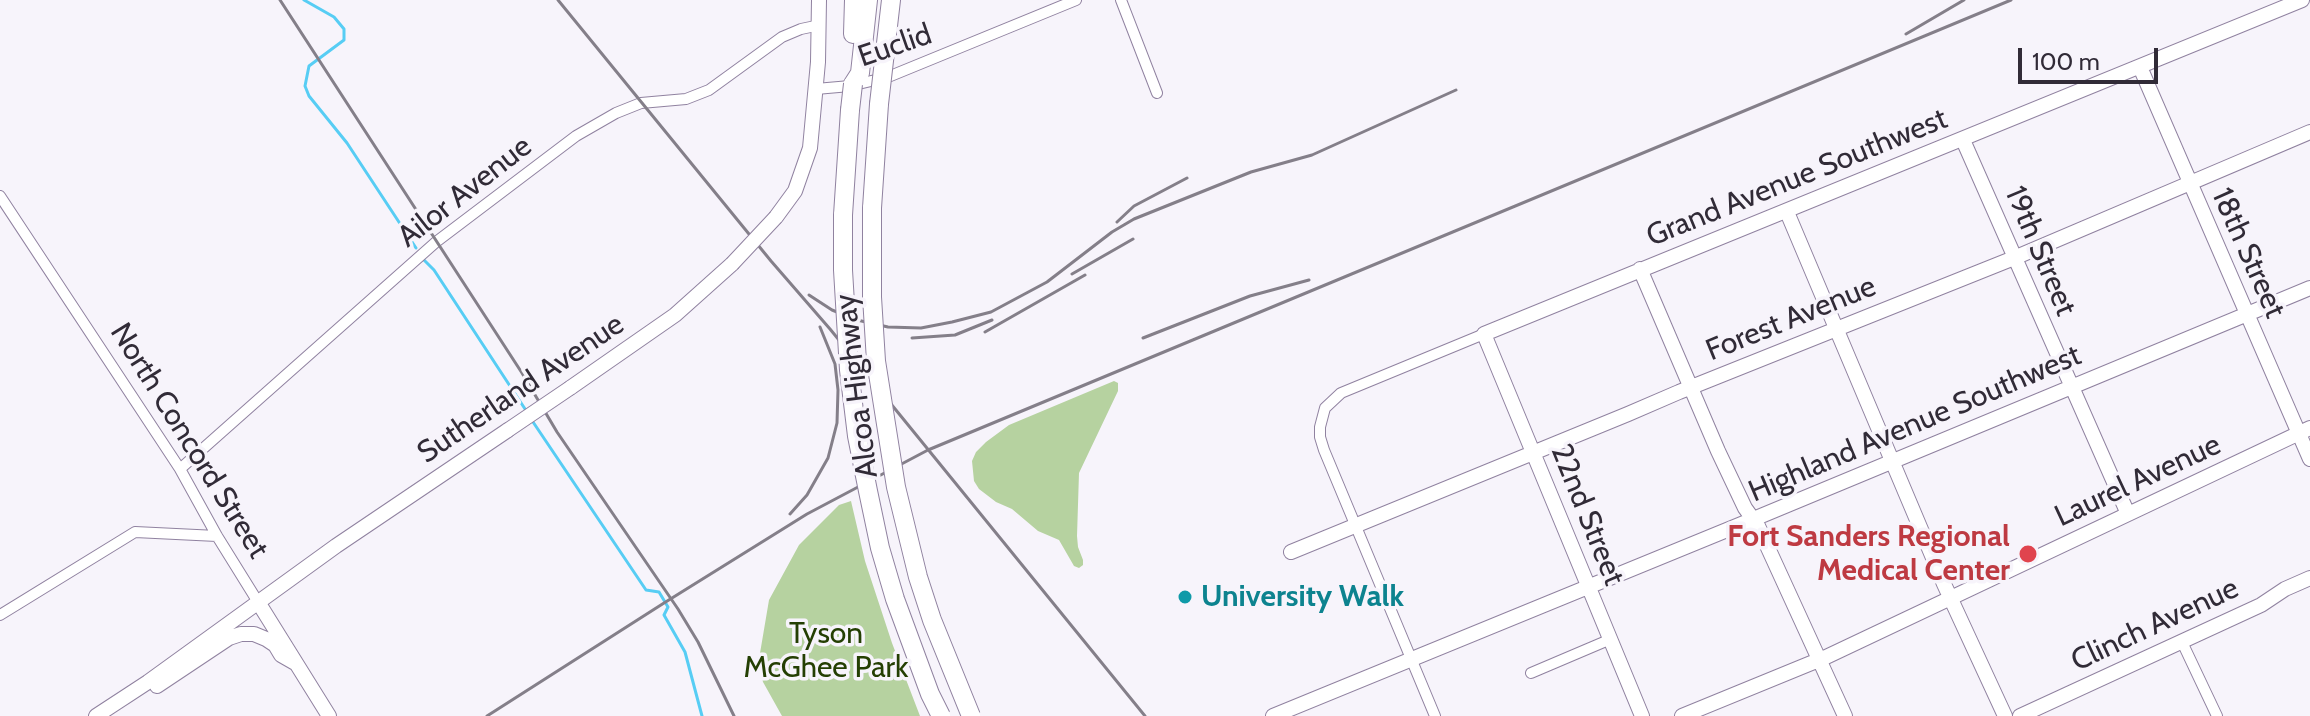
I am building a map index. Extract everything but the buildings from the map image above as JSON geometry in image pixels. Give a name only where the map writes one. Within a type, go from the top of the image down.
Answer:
[{"type":"highway","points":[[854,0],[857,57]]},
{"type":"highway","points":[[857,57],[868,0]]},
{"type":"highway","name":"Alcoa Highway","points":[[891,0],[879,104],[872,208],[876,361],[896,487],[918,577],[971,716]]},
{"type":"highway","points":[[886,45],[903,0]]},
{"type":"highway","name":"Alcoa Highway","points":[[857,57],[860,73],[853,84],[843,215],[849,370],[857,436],[880,548],[895,599],[941,716]]},
{"type":"street","name":"Sutherland Avenue","points":[[96,716],[336,546],[675,315],[732,264],[776,217],[795,191],[807,160],[816,89],[819,0]]},
{"type":"street","name":"Euclid","points":[[816,89],[850,86],[888,77],[1076,0]]},
{"type":"street","points":[[1121,0],[1157,93]]},
{"type":"street","name":"Grand Avenue Southwest","points":[[1356,526],[1320,437],[1322,417],[1332,399],[1341,393],[2302,0]]},
{"type":"street","name":"Ailor Avenue","points":[[180,469],[436,242],[576,136],[616,113],[641,103],[686,99],[709,90],[782,37],[820,25]]},
{"type":"street","name":"18th Street","points":[[2140,67],[2246,314],[2304,431],[2310,459]]},
{"type":"street","name":"Forest Avenue","points":[[1291,552],[2014,258],[2310,132]]},
{"type":"street","name":"19th Street","points":[[1963,140],[2128,514]]},
{"type":"street","name":"North Concord Street","points":[[0,196],[180,469],[217,536],[329,716]]},
{"type":"street","points":[[1787,212],[1950,598],[2005,716]]},
{"type":"street","points":[[1640,269],[1718,451],[1751,519],[1758,526],[1845,716]]},
{"type":"street","name":"Highland Avenue Southwest","points":[[1273,716],[2310,288]]},
{"type":"street","name":"22nd Street","points":[[1484,334],[1642,716]]},
{"type":"street","name":"Laurel Avenue","points":[[1682,716],[1819,660],[2304,431]]},
{"type":"street","points":[[1356,526],[1435,716]]},
{"type":"street","points":[[0,615],[135,532],[217,536]]},
{"type":"street","name":"Clinch Avenue","points":[[2020,716],[2261,605],[2285,589],[2310,578]]},
{"type":"street","points":[[141,686],[157,686],[229,638],[241,634],[254,634],[266,639],[275,645],[281,655],[295,663]]},
{"type":"street","points":[[1531,673],[1611,639]]},
{"type":"street","points":[[2182,642],[2217,716]]},
{"type":"green space","points":[[1114,381],[1118,383],[1118,391],[1079,473],[1077,536],[1083,565],[1079,568],[1074,566],[1059,540],[1038,531],[1012,509],[979,489],[974,481],[972,461],[986,442],[1009,425]]},
{"type":"green space","name":"Tyson McGhee Park","points":[[851,501],[865,561],[920,716],[782,716],[763,682],[758,665],[769,600],[799,545],[839,505]]},
{"type":"waterway","points":[[304,0],[334,17],[344,29],[344,40],[309,66],[305,86],[309,96],[347,143],[416,248]]},
{"type":"waterway","points":[[424,260],[434,270],[527,412]]},
{"type":"waterway","points":[[531,419],[646,590],[659,592],[668,607],[664,615],[685,652],[702,716]]},
{"type":"railway","points":[[280,0],[557,432],[678,609],[698,642],[734,716]]},
{"type":"railway","points":[[558,0],[1145,716]]},
{"type":"railway","points":[[1906,34],[1964,0]]},
{"type":"railway","points":[[487,716],[807,514],[928,450],[2011,0]]},
{"type":"railway","points":[[809,295],[832,310],[888,327],[921,328],[991,312],[1047,282],[1134,219],[1251,172],[1312,155],[1456,90]]},
{"type":"railway","points":[[1117,222],[1134,206],[1187,178]]},
{"type":"railway","points":[[1072,274],[1133,239]]},
{"type":"railway","points":[[985,332],[1085,275]]},
{"type":"railway","points":[[1143,338],[1250,296],[1309,280]]},
{"type":"railway","points":[[912,338],[955,335],[992,320]]},
{"type":"railway","points":[[790,514],[807,495],[828,458],[837,423],[835,364],[820,327]]},
{"type":"place","name":"Fort Sanders Regional Medical Center","points":[[2028,554]]},
{"type":"place","name":"University Walk","points":[[1185,597]]}]
